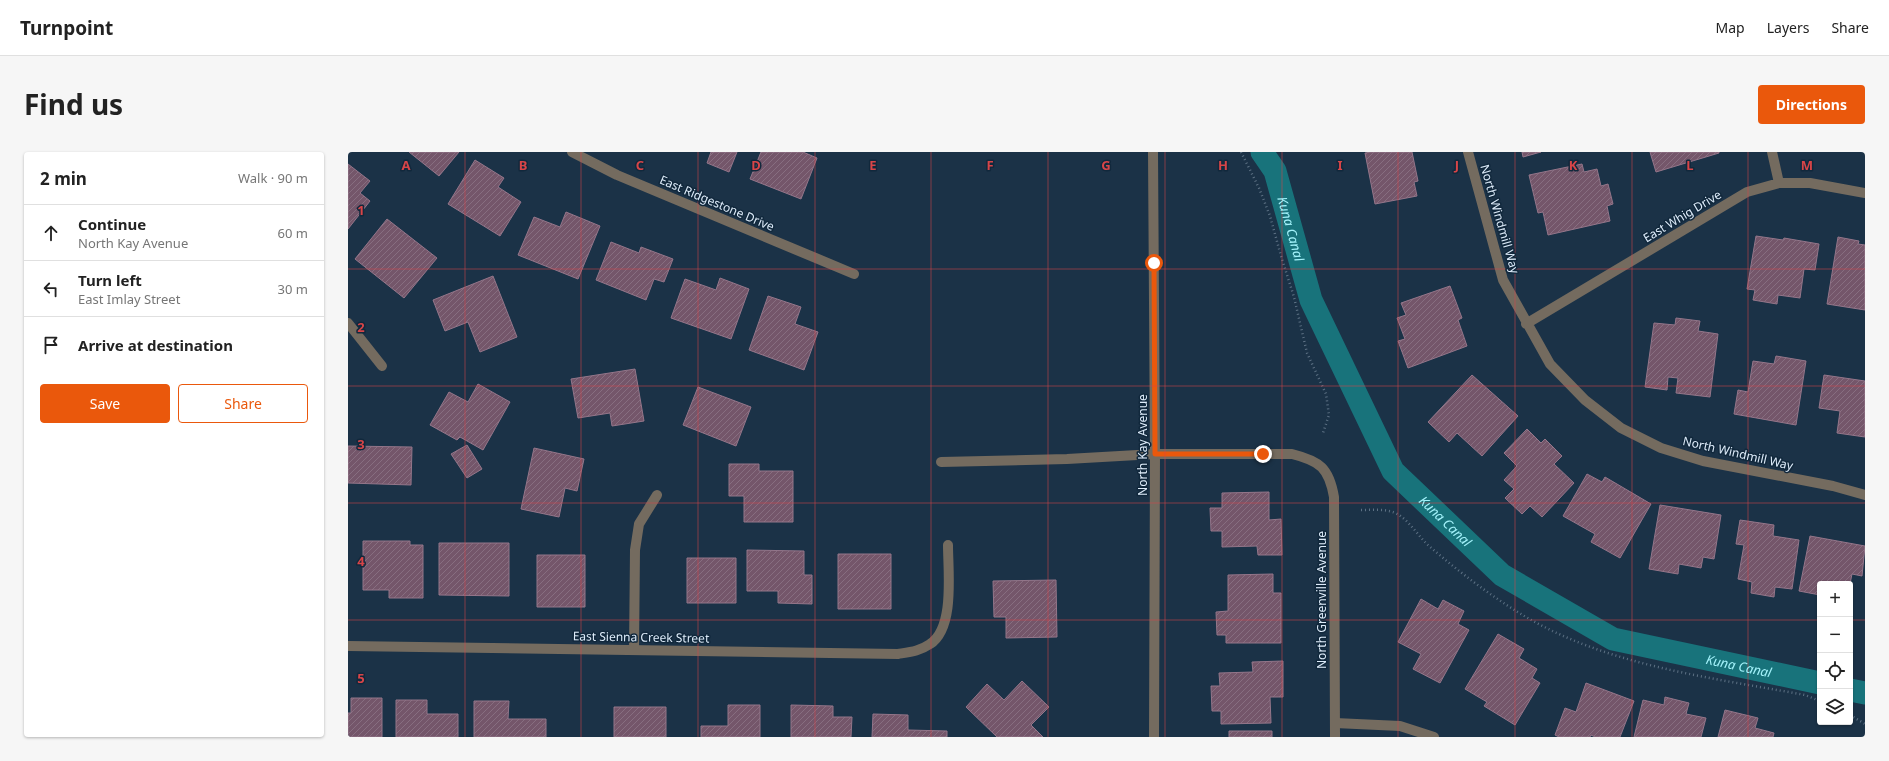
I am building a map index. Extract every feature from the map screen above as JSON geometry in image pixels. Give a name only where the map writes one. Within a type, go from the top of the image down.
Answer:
[{"type":"street","name":"East Ridgestone Drive","points":[[572,152],[617,175],[854,274]]},
{"type":"street","name":"North Kay Avenue","points":[[1153,152],[1155,454],[1154,737]]},
{"type":"street","name":"North Windmill Way","points":[[1468,152],[1503,280],[1526,324],[1550,364],[1585,400],[1621,428],[1661,448],[1703,461],[1833,486],[1865,495]]},
{"type":"street","points":[[1772,152],[1779,183]]},
{"type":"street","name":"East Whig Drive","points":[[1526,324],[1747,192],[1779,183],[1810,183],[1865,193]]},
{"type":"street","points":[[348,323],[382,366]]},
{"type":"street","points":[[941,462],[1067,459],[1155,454]]},
{"type":"street","name":"North Greenville Avenue","points":[[1155,454],[1292,454],[1307,458],[1322,466],[1331,481],[1334,497],[1335,737]]},
{"type":"street","points":[[634,650],[635,550],[639,524],[657,495]]},
{"type":"street","name":"East Sienna Creek Street","points":[[348,646],[898,654],[917,651],[932,644],[943,630],[947,612],[948,545]]},
{"type":"street","points":[[1335,723],[1400,726],[1434,737]]},
{"type":"path","points":[[1241,152],[1259,188],[1270,216],[1294,297],[1307,353],[1326,394],[1329,415],[1323,433]]},
{"type":"path","points":[[1361,510],[1383,510],[1400,516],[1445,560],[1490,596],[1523,616],[1569,639],[1606,653],[1648,666],[1805,695],[1817,700]]},
{"type":"path","points":[[1853,717],[1865,724]]},
{"type":"building","points":[[409,152],[459,152],[439,176]]},
{"type":"building","points":[[711,152],[737,152],[729,172],[707,163]]},
{"type":"building","points":[[761,152],[803,152],[817,158],[801,199],[750,179]]},
{"type":"building","points":[[1412,152],[1418,181],[1414,182],[1417,196],[1375,204],[1365,153]]},
{"type":"building","points":[[1522,152],[1541,152],[1523,157]]},
{"type":"building","points":[[1650,152],[1719,152],[1719,153],[1656,172]]},
{"type":"building","points":[[475,160],[504,178],[498,187],[521,202],[500,236],[448,204]]},
{"type":"building","points":[[348,164],[370,181],[360,193],[370,201],[348,229]]},
{"type":"building","points":[[1582,164],[1584,172],[1597,169],[1601,186],[1608,184],[1613,204],[1607,206],[1610,221],[1548,235],[1543,212],[1538,213],[1529,175]]},
{"type":"building","points":[[566,212],[600,226],[578,279],[518,255],[534,217],[560,227]]},
{"type":"building","points":[[387,219],[437,258],[404,298],[355,259]]},
{"type":"building","points":[[1756,236],[1783,240],[1784,238],[1819,244],[1815,270],[1804,269],[1800,298],[1778,295],[1777,304],[1753,300],[1755,290],[1747,289]]},
{"type":"building","points":[[1838,237],[1859,241],[1858,244],[1865,245],[1865,310],[1827,304]]},
{"type":"building","points":[[611,242],[639,253],[641,247],[673,259],[664,282],[654,279],[646,300],[596,280]]},
{"type":"building","points":[[493,276],[517,337],[480,352],[468,322],[445,331],[433,300]]},
{"type":"building","points":[[720,278],[749,289],[731,339],[671,318],[685,279],[716,290]]},
{"type":"building","points":[[1450,286],[1462,318],[1458,320],[1467,346],[1408,368],[1398,341],[1405,339],[1397,318],[1406,315],[1401,303]]},
{"type":"building","points":[[768,296],[801,307],[795,324],[818,332],[804,370],[749,350]]},
{"type":"building","points":[[1676,318],[1700,321],[1698,331],[1718,334],[1710,397],[1676,393],[1678,378],[1668,377],[1667,390],[1645,387],[1654,323],[1675,325]]},
{"type":"building","points":[[1776,356],[1806,361],[1796,425],[1734,414],[1738,390],[1748,392],[1753,361],[1774,364]]},
{"type":"building","points":[[635,369],[644,421],[612,426],[610,413],[578,418],[571,379]]},
{"type":"building","points":[[1472,375],[1518,416],[1482,456],[1457,433],[1449,442],[1428,422]]},
{"type":"building","points":[[1824,375],[1865,381],[1865,437],[1837,433],[1840,411],[1819,408]]},
{"type":"building","points":[[478,384],[510,402],[483,450],[460,437],[457,440],[430,425],[449,392],[468,402]]},
{"type":"building","points":[[698,387],[751,407],[736,446],[683,425]]},
{"type":"building","points":[[1527,429],[1541,443],[1545,439],[1562,456],[1554,464],[1574,483],[1542,517],[1530,506],[1522,514],[1505,498],[1514,489],[1504,480],[1517,466],[1504,453]]},
{"type":"building","points":[[467,445],[482,469],[467,478],[451,454]]},
{"type":"building","points":[[348,446],[412,447],[411,485],[348,483]]},
{"type":"building","points":[[534,448],[584,459],[577,491],[565,488],[559,517],[521,509]]},
{"type":"building","points":[[729,464],[759,464],[759,471],[793,471],[793,522],[744,522],[744,496],[729,496]]},
{"type":"building","points":[[1587,474],[1602,482],[1605,477],[1651,504],[1620,558],[1591,542],[1595,534],[1563,516]]},
{"type":"building","points":[[1269,492],[1269,520],[1281,519],[1282,555],[1258,555],[1257,546],[1222,547],[1222,531],[1211,531],[1210,508],[1222,508],[1222,493]]},
{"type":"building","points":[[1660,505],[1721,515],[1714,559],[1703,557],[1701,568],[1679,564],[1678,574],[1649,569]]},
{"type":"building","points":[[1740,520],[1774,525],[1773,536],[1799,540],[1792,589],[1775,587],[1774,597],[1751,593],[1752,582],[1738,579],[1744,545],[1736,544]]},
{"type":"building","points":[[1810,536],[1865,546],[1862,576],[1852,574],[1851,581],[1817,581],[1817,594],[1799,591]]},
{"type":"building","points":[[363,541],[410,541],[410,545],[423,545],[423,598],[389,598],[389,590],[363,590]]},
{"type":"building","points":[[439,543],[509,543],[509,596],[439,595]]},
{"type":"building","points":[[747,550],[804,551],[804,575],[812,575],[812,604],[778,603],[778,591],[747,591]]},
{"type":"building","points":[[838,554],[891,554],[891,609],[838,609]]},
{"type":"building","points":[[537,555],[585,555],[585,607],[537,607]]},
{"type":"building","points":[[687,558],[736,558],[736,603],[687,603]]},
{"type":"building","points":[[1273,574],[1273,593],[1281,593],[1281,643],[1226,643],[1226,635],[1217,635],[1216,612],[1228,611],[1228,575]]},
{"type":"building","points":[[1056,580],[1057,637],[1006,638],[1006,617],[994,617],[993,581]]},
{"type":"building","points":[[1421,599],[1438,609],[1443,600],[1464,611],[1458,624],[1469,630],[1440,683],[1413,669],[1421,654],[1398,642]]},
{"type":"building","points":[[1498,634],[1524,649],[1519,658],[1537,669],[1532,678],[1540,683],[1515,725],[1484,706],[1487,702],[1465,689]]},
{"type":"building","points":[[1283,661],[1283,697],[1270,697],[1271,723],[1221,724],[1221,711],[1212,711],[1211,686],[1220,686],[1219,673],[1253,672],[1252,662]]},
{"type":"building","points":[[1022,681],[1049,707],[1031,725],[1043,737],[997,737],[966,707],[987,684],[1004,700]]},
{"type":"building","points":[[1586,683],[1634,701],[1620,737],[1595,737],[1591,735],[1590,737],[1559,737],[1555,735],[1565,708],[1576,712]]},
{"type":"building","points":[[1665,697],[1689,703],[1686,714],[1706,718],[1701,737],[1634,737],[1643,700],[1664,705]]},
{"type":"building","points":[[351,698],[382,698],[382,737],[348,737],[348,713],[351,713]]},
{"type":"building","points":[[396,700],[427,700],[427,714],[458,714],[458,737],[396,737]]},
{"type":"building","points":[[474,701],[509,701],[508,719],[546,719],[546,737],[474,737]]},
{"type":"building","points":[[728,705],[760,705],[760,737],[701,737],[701,726],[728,726]]},
{"type":"building","points":[[791,705],[833,706],[833,717],[852,717],[851,737],[791,737]]},
{"type":"building","points":[[614,707],[666,707],[666,737],[614,737]]},
{"type":"building","points":[[1725,710],[1758,718],[1755,728],[1774,733],[1773,737],[1718,737]]},
{"type":"building","points":[[873,714],[908,715],[908,730],[947,731],[947,737],[872,737]]},
{"type":"building","points":[[1229,731],[1272,731],[1272,737],[1229,737]]},
{"type":"waterway","name":"Kuna Canal","points":[[1262,152],[1275,171],[1311,300],[1393,471],[1502,575],[1613,639],[1817,682]]},
{"type":"waterway","name":"Kuna Canal","points":[[1853,691],[1865,693]]},
{"type":"route","points":[[1154,263],[1155,454],[1263,454]]}]
